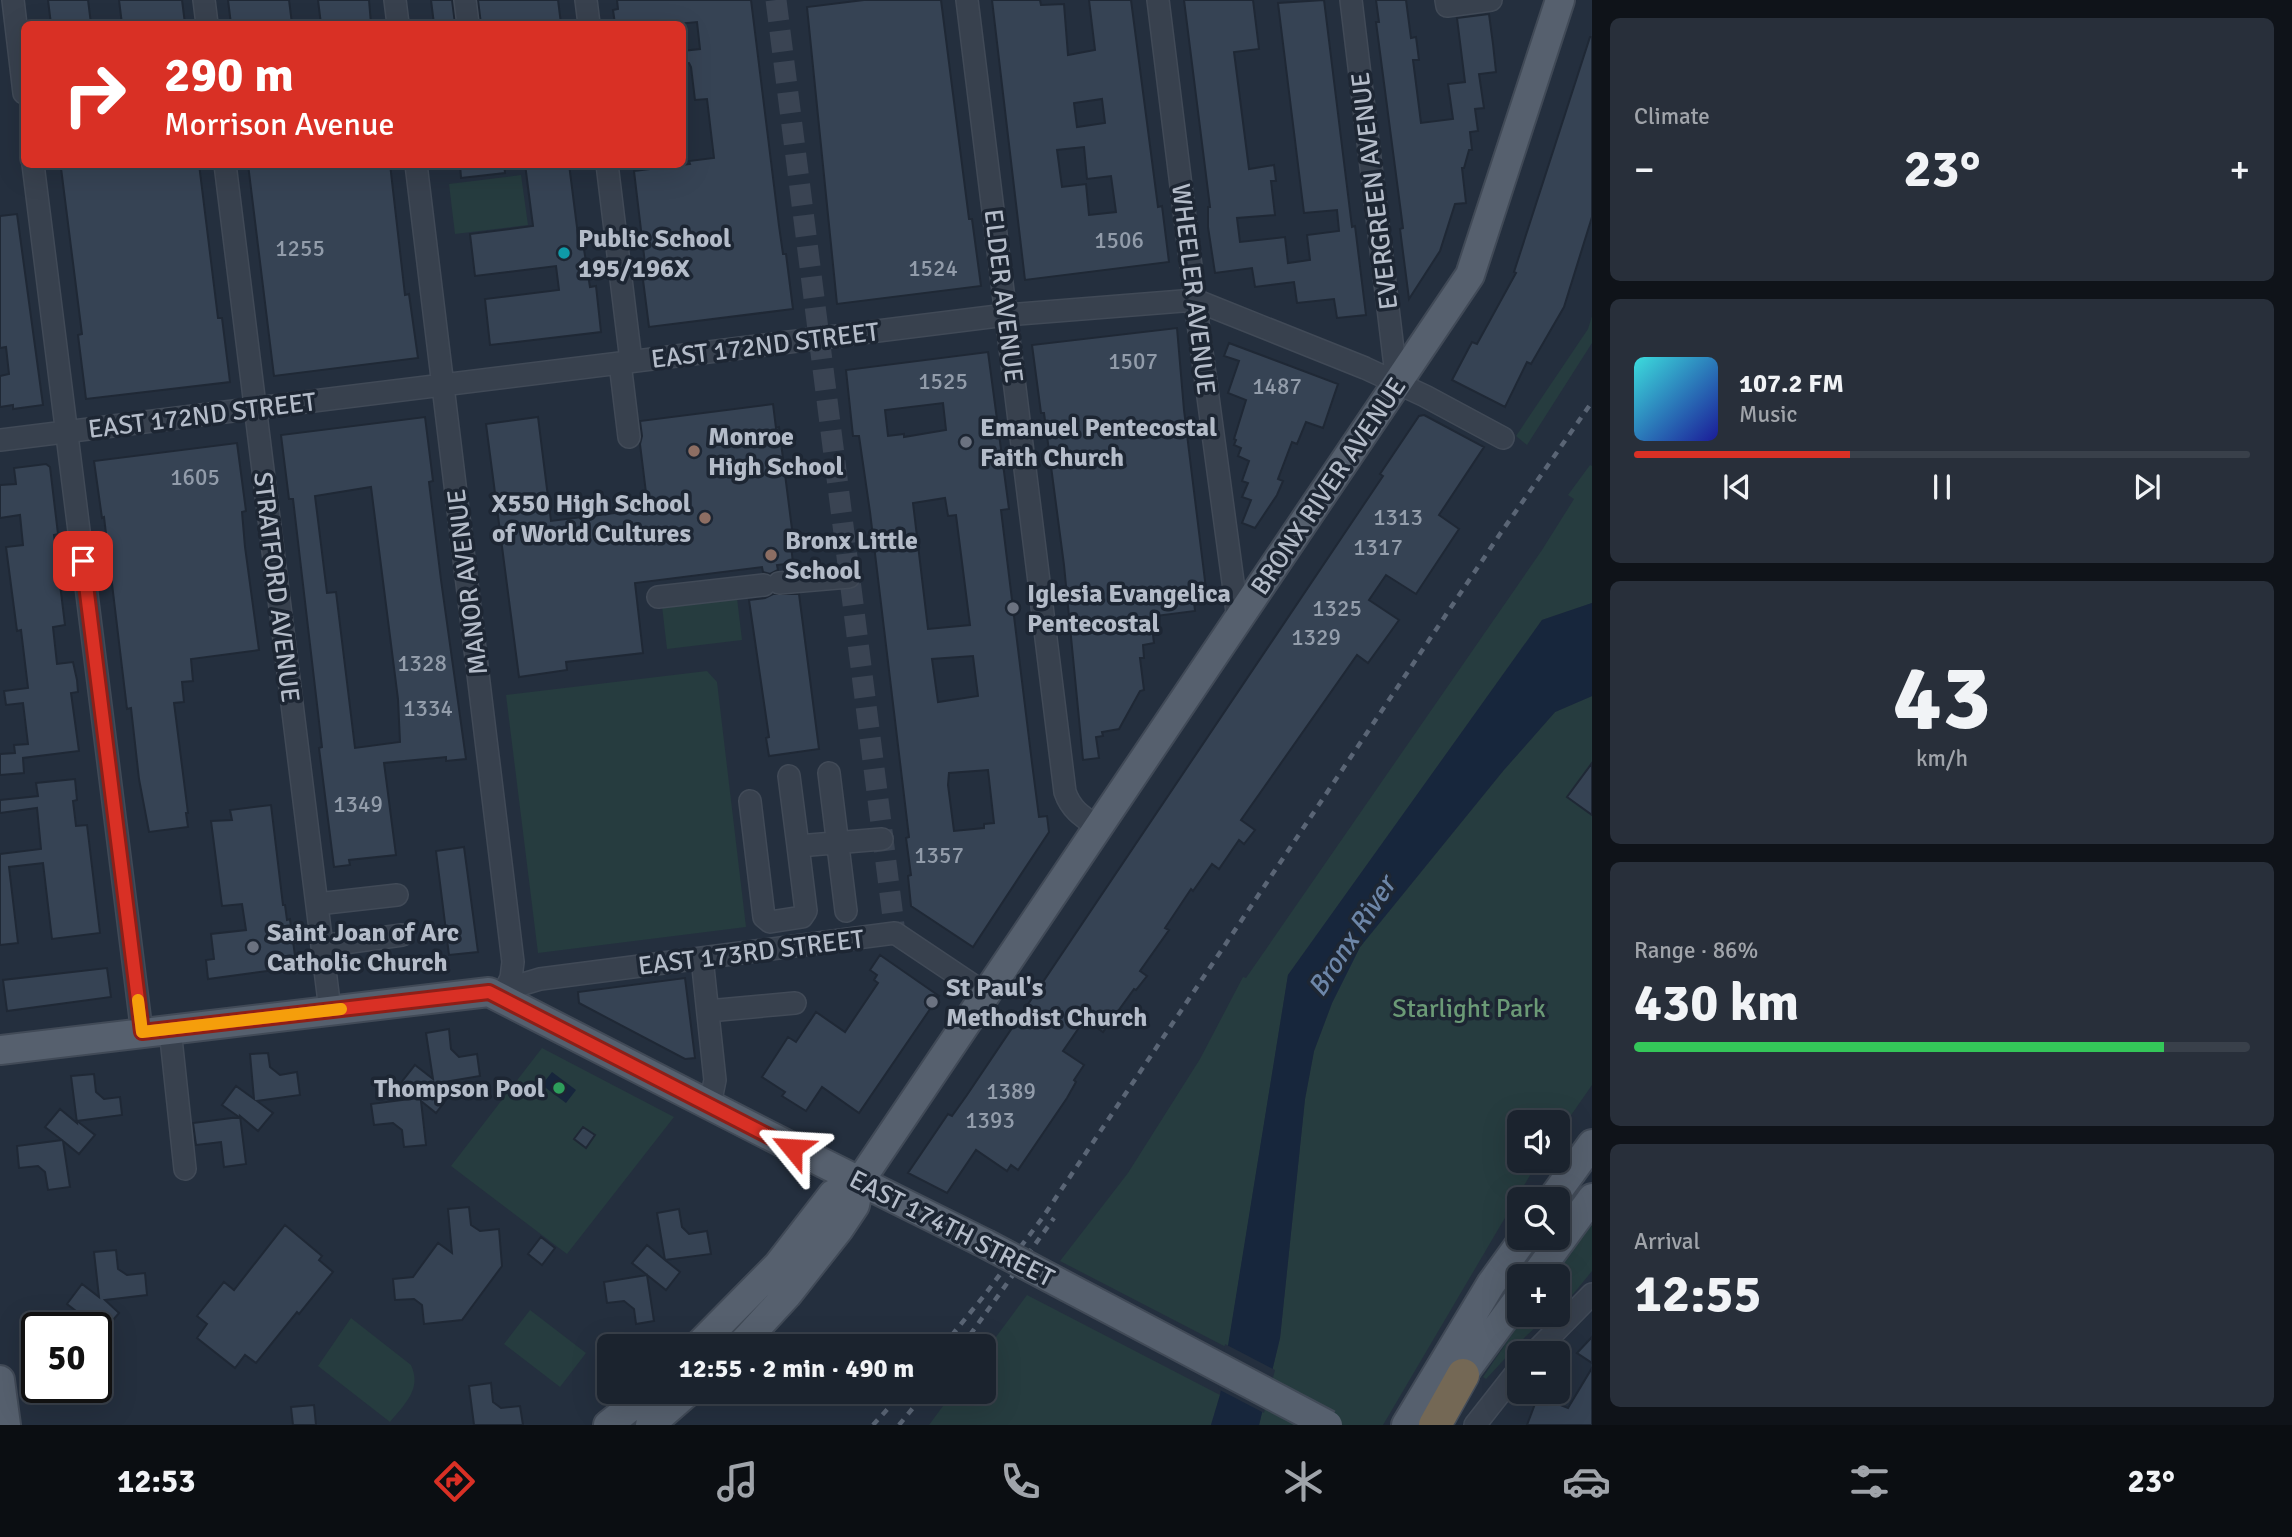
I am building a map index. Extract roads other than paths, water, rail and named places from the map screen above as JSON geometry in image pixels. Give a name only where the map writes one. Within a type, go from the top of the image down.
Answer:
[{"type":"highway","points":[[1435,1425],[1463,1375]]},
{"type":"main road","name":"BRONX RIVER AVENUE","points":[[751,1334],[787,1295],[839,1229],[855,1205],[860,1181],[1472,271],[1555,1]]},
{"type":"main road","name":"EAST 174TH STREET","points":[[0,1050],[486,991],[986,1244],[1328,1425]]},
{"type":"main road","points":[[1561,1187],[1592,1144]]},
{"type":"main road","name":"BRONX RIVER AVENUE","points":[[710,1334],[778,1265],[833,1194],[860,1181]]},
{"type":"main road","points":[[1544,1264],[1592,1198]]},
{"type":"main road","points":[[1406,1425],[1492,1284],[1516,1250]]},
{"type":"main road","points":[[1427,1425],[1507,1314]]},
{"type":"main road","points":[[0,1380],[6,1425]]},
{"type":"main road","points":[[608,1425],[635,1404]]},
{"type":"main road","points":[[650,1425],[674,1404]]},
{"type":"street","points":[[13,0],[21,68]]},
{"type":"street","points":[[204,0],[207,21]]},
{"type":"street","points":[[395,0],[398,21]]},
{"type":"street","points":[[465,0],[468,21]]},
{"type":"street","points":[[586,0],[589,21]]},
{"type":"street","name":"ELDER AVENUE","points":[[967,0],[1065,792],[1068,803],[1076,813],[1098,827]]},
{"type":"street","name":"WHEELER AVENUE","points":[[1158,0],[1238,619]]},
{"type":"street","name":"EVERGREEN AVENUE","points":[[1351,0],[1397,383]]},
{"type":"street","points":[[1446,0],[1447,6],[1491,0]]},
{"type":"street","points":[[34,168],[67,432],[156,1031],[185,1169]]},
{"type":"street","name":"STRATFORD AVENUE","points":[[225,168],[330,1010]]},
{"type":"street","name":"MANOR AVENUE","points":[[416,168],[513,962],[502,997]]},
{"type":"street","points":[[607,168],[629,437]]},
{"type":"street","name":"EAST 172ND STREET","points":[[0,440],[1006,315],[1195,300],[1397,383],[1503,438]]},
{"type":"street","points":[[658,597],[849,577]]},
{"type":"street","points":[[829,773],[846,911]]},
{"type":"street","points":[[750,802],[764,917],[770,922],[802,917],[806,911],[789,776]]},
{"type":"street","points":[[798,846],[882,839]]},
{"type":"street","points":[[317,904],[397,895]]},
{"type":"street","name":"EAST 173RD STREET","points":[[502,997],[520,985],[540,979],[895,933],[986,994]]},
{"type":"street","points":[[322,946],[402,935]]},
{"type":"street","points":[[702,958],[715,1080],[710,1105]]},
{"type":"street","points":[[708,1011],[795,1003]]},
{"type":"street","points":[[1546,1341],[1592,1294]]},
{"type":"street","points":[[1475,1425],[1507,1384]]},
{"type":"water","name":"Bronx River","points":[[1592,603],[1592,696],[1555,712],[1503,771],[1360,947],[1332,1003],[1314,1051],[1305,1099],[1280,1338],[1259,1425],[1211,1425],[1220,1395],[1288,975],[1542,620]]},
{"type":"water","name":"Thompson Pool","points":[[552,1072],[576,1090],[566,1103],[542,1085]]},
{"type":"tunnel","points":[[776,0],[895,933]]},
{"type":"railway","points":[[953,1334],[1043,1217],[1500,534],[1592,402]]},
{"type":"railway","points":[[971,1334],[1054,1218]]},
{"type":"railway","points":[[873,1425],[892,1404]]},
{"type":"railway","points":[[899,1425],[916,1404]]},
{"type":"place","name":"Public School 195/196X","points":[[564,253]]},
{"type":"place","name":"Emanuel Pentecostal Faith Church","points":[[966,442]]},
{"type":"place","name":"Monroe High School","points":[[694,451]]},
{"type":"place","name":"X550 High School of World Cultures","points":[[705,518]]},
{"type":"place","name":"Bronx Little School","points":[[771,555]]},
{"type":"place","name":"Iglesia Evangelica Pentecostal","points":[[1013,608]]},
{"type":"place","name":"Saint Joan of Arc Catholic Church","points":[[253,947]]},
{"type":"place","name":"St Paul's Methodist Church","points":[[932,1002]]},
{"type":"place","name":"Thompson Pool","points":[[559,1088]]},
{"type":"park label","name":"Starlight Park","points":[[1469,1008]]}]
